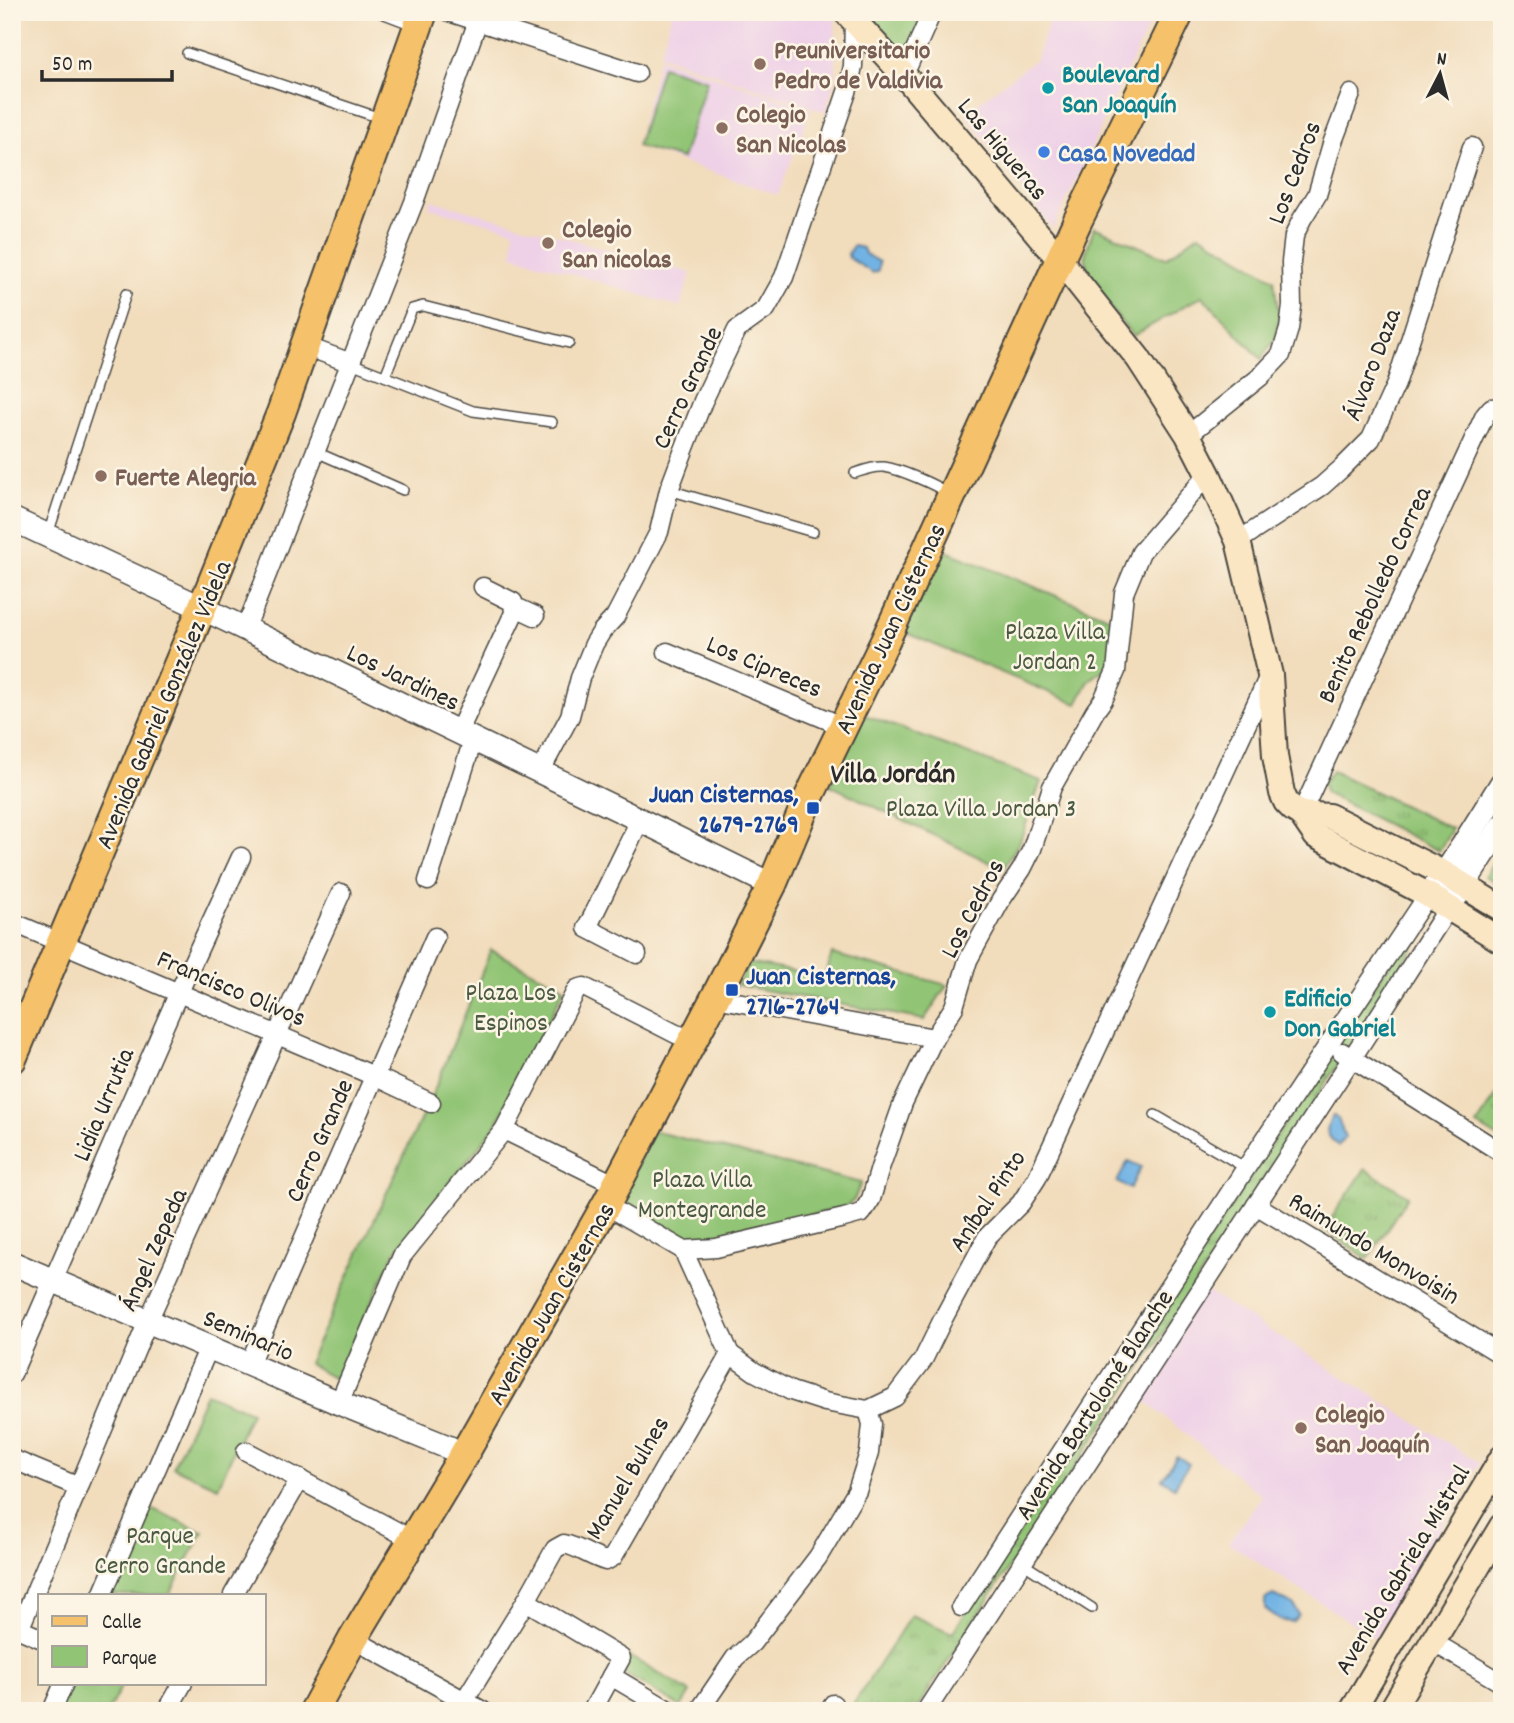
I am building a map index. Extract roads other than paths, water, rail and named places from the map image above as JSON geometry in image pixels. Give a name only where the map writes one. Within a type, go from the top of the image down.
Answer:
[{"type":"main road","name":"Avenida Juan Cisternas","points":[[314,1711],[611,1195],[715,998],[772,885],[808,799],[884,643],[1060,260],[1180,12]]},
{"type":"main road","name":"Las Higueras","points":[[851,15],[1060,260],[1138,358],[1188,435],[1238,541],[1270,675],[1275,756],[1286,802],[1301,814],[1316,836],[1438,901],[1502,941]]},
{"type":"main road","name":"Avenida Gabriel González Videla","points":[[12,1059],[281,413],[420,20]]},
{"type":"main road","points":[[1301,814],[1329,816],[1455,879],[1502,909]]},
{"type":"main road","name":"Avenida Gabriela Mistral","points":[[1352,1711],[1502,1458]]},
{"type":"main road","points":[[1391,1711],[1502,1526]]},
{"type":"street","points":[[449,12],[479,17],[637,73]]},
{"type":"street","points":[[904,75],[932,12]]},
{"type":"street","name":"Cerro Grande","points":[[540,772],[570,716],[580,678],[594,644],[615,617],[659,532],[669,491],[703,401],[737,330],[766,309],[784,277],[848,89],[853,66],[851,15]]},
{"type":"street","name":"Avenida Gabriel González Videla","points":[[245,630],[414,202],[479,17]]},
{"type":"street","name":"Los Cedros","points":[[1188,435],[1261,377],[1281,355],[1289,329],[1292,306],[1291,262],[1294,236],[1317,195],[1351,94]]},
{"type":"street","name":"Álvaro Daza","points":[[1238,541],[1322,485],[1371,439],[1396,384],[1472,147]]},
{"type":"street","points":[[305,345],[351,363]]},
{"type":"street","name":"Benito Rebolledo Correa","points":[[1301,814],[1485,415],[1491,408],[1502,407]]},
{"type":"street","name":"Los Cedros","points":[[683,1250],[716,1248],[862,1213],[871,1199],[903,1103],[934,1038],[954,1007],[968,960],[1001,900],[1022,869],[1032,849],[1052,787],[1103,700],[1116,671],[1124,593],[1141,552],[1208,474]]},
{"type":"street","name":"Los Jardines","points":[[12,519],[202,608],[772,885]]},
{"type":"street","points":[[482,587],[513,602],[514,613]]},
{"type":"street","points":[[428,881],[466,737],[514,613],[516,609],[520,609],[535,616]]},
{"type":"street","name":"Los Cipreces","points":[[667,652],[828,720],[842,729]]},
{"type":"street","name":"Aníbal Pinto","points":[[868,1410],[895,1397],[923,1360],[987,1237],[1021,1203],[1037,1178],[1270,675]]},
{"type":"street","name":"Avenida Bartolomé Blanche","points":[[1455,879],[1502,783]]},
{"type":"street","points":[[637,954],[587,928],[640,820]]},
{"type":"street","name":"Avenida Bartolomé Blanche","points":[[961,1607],[1329,1044],[1455,879],[1502,826]]},
{"type":"street","name":"Lidia Urrutia","points":[[12,1374],[241,857]]},
{"type":"street","name":"Ángel Zepeda","points":[[16,1628],[79,1488],[148,1321],[341,893]]},
{"type":"street","name":"Avenida Bartolomé Blanche","points":[[926,1711],[1352,1058],[1438,901]]},
{"type":"street","name":"Francisco Olivos","points":[[12,922],[431,1102]]},
{"type":"street","name":"Cerro Grande","points":[[249,1364],[435,937]]},
{"type":"street","points":[[339,1403],[402,1256],[504,1130],[577,989],[584,987],[676,1034],[692,1039]]},
{"type":"street","points":[[715,998],[934,1038]]},
{"type":"street","points":[[1329,1044],[1502,1153]]},
{"type":"street","points":[[1283,1115],[1307,1128]]},
{"type":"street","points":[[504,1130],[611,1195],[683,1250],[730,1354],[755,1372],[791,1391],[825,1402],[868,1410],[872,1424],[869,1453],[857,1491],[818,1557],[752,1643],[735,1658],[699,1711]]},
{"type":"street","name":"Raimundo Monvoisin","points":[[1256,1205],[1502,1355]]},
{"type":"street","name":"Seminario","points":[[12,1263],[450,1448],[463,1456]]},
{"type":"street","points":[[103,1594],[209,1347]]},
{"type":"street","name":"Manuel Bulnes","points":[[461,1705],[559,1545],[571,1545],[606,1561],[613,1557],[730,1354]]},
{"type":"street","points":[[246,1451],[413,1542]]},
{"type":"street","points":[[12,1459],[79,1488]]},
{"type":"street","points":[[234,1594],[300,1479]]},
{"type":"street","points":[[526,1601],[621,1658],[592,1711]]},
{"type":"street","points":[[16,1628],[38,1638]]},
{"type":"street","points":[[354,1639],[461,1705],[483,1711]]},
{"type":"street","points":[[1433,1642],[1502,1683]]},
{"type":"street","points":[[611,1676],[670,1711]]},
{"type":"street","points":[[52,1711],[64,1684]]},
{"type":"street","points":[[167,1711],[182,1684]]},
{"type":"lane","points":[[379,12],[420,20]]},
{"type":"lane","points":[[187,53],[385,120]]},
{"type":"lane","points":[[47,536],[126,294]]},
{"type":"lane","points":[[385,376],[412,309],[424,306],[569,343]]},
{"type":"lane","points":[[351,363],[473,411],[552,422]]},
{"type":"lane","points":[[316,453],[403,490]]},
{"type":"lane","points":[[855,473],[883,467],[939,487],[951,495]]},
{"type":"lane","points":[[669,491],[813,532]]},
{"type":"lane","points":[[1155,1115],[1246,1168]]},
{"type":"lane","points":[[1022,1563],[1093,1608]]},
{"type":"water","points":[[853,246],[863,248],[865,254],[879,262],[878,271],[873,273],[849,258],[848,254]]},
{"type":"water","points":[[1333,1115],[1338,1119],[1345,1137],[1338,1146],[1327,1132]]},
{"type":"water","points":[[1128,1161],[1141,1167],[1130,1189],[1117,1182]]},
{"type":"water","points":[[1177,1456],[1189,1464],[1174,1487],[1162,1479]]},
{"type":"water","points":[[1273,1595],[1294,1605],[1299,1615],[1293,1622],[1283,1621],[1265,1609],[1265,1599]]},
{"type":"place","name":"Preuniversitario Pedro de Valdivia","points":[[760,64]]},
{"type":"place","name":"Boulevard San Joaquín","points":[[1048,88]]},
{"type":"place","name":"Colegio San Nicolas","points":[[722,128]]},
{"type":"place","name":"Casa Novedad","points":[[1044,152]]},
{"type":"place","name":"Colegio San nicolas","points":[[548,243]]},
{"type":"place","name":"Fuerte Alegria","points":[[101,476]]},
{"type":"place","name":"Juan Cisternas, 2679-2769","points":[[813,808]]},
{"type":"place","name":"Juan Cisternas, 2716-2764","points":[[732,990]]},
{"type":"place","name":"Edificio Don Gabriel","points":[[1270,1012]]},
{"type":"place","name":"Colegio San Joaquín","points":[[1301,1428]]},
{"type":"district","name":"Villa Jordán","points":[[893,772]]},
{"type":"park label","name":"Plaza Villa Jordan 2","points":[[1055,645]]},
{"type":"park label","name":"Plaza Villa Jordan 3","points":[[981,807]]},
{"type":"park label","name":"Plaza Los Espinos","points":[[511,1006]]},
{"type":"park label","name":"Plaza Villa Montegrande","points":[[702,1193]]},
{"type":"park label","name":"Parque Cerro Grande","points":[[160,1549]]}]
